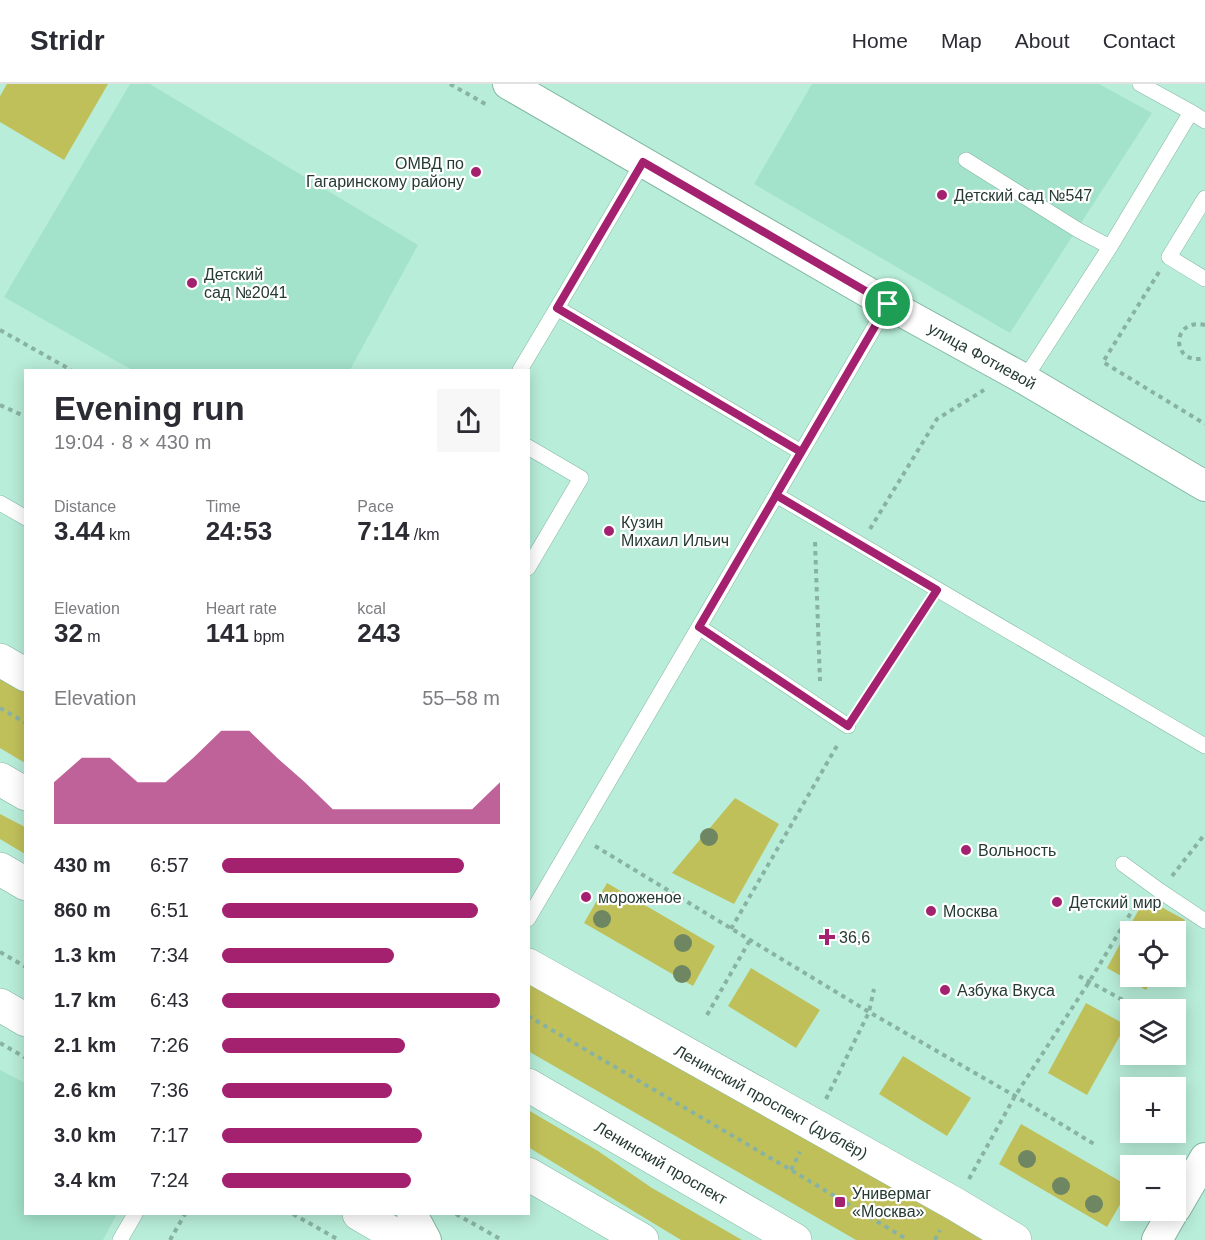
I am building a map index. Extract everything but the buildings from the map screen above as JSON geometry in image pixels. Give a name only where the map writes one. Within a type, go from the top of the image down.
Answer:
[{"type":"street","name":"улица Фотиевой","points":[[508,84],[888,304],[1026,380],[1205,486]]},
{"type":"street","points":[[0,779],[24,793]]},
{"type":"street","points":[[0,869],[24,883]]},
{"type":"street","name":"Ленинский проспект (дублёр)","points":[[530,965],[1015,1240]]},
{"type":"street","points":[[0,1005],[24,1019]]},
{"type":"street","name":"Ленинский проспект","points":[[530,1086],[795,1240]]},
{"type":"street","points":[[1186,1190],[1205,1158]]},
{"type":"street","points":[[530,1175],[642,1240]]},
{"type":"street","points":[[360,1215],[404,1240]]},
{"type":"street","points":[[413,1215],[426,1240]]},
{"type":"street","points":[[1157,1240],[1168,1221]]},
{"type":"lane","points":[[1140,84],[1205,121]]},
{"type":"lane","points":[[1026,380],[1110,247],[1191,112]]},
{"type":"lane","points":[[966,160],[1078,230],[1110,247]]},
{"type":"lane","points":[[521,369],[643,162]]},
{"type":"lane","points":[[1205,198],[1169,256],[1205,279]]},
{"type":"lane","points":[[530,916],[888,304]]},
{"type":"lane","points":[[557,308],[801,452]]},
{"type":"lane","points":[[530,448],[581,478],[530,565]]},
{"type":"lane","points":[[776,495],[1205,746]]},
{"type":"lane","points":[[0,503],[24,517]]},
{"type":"lane","points":[[699,627],[848,726]]},
{"type":"lane","points":[[1123,864],[1205,921]]},
{"type":"lane","points":[[120,1240],[134,1215]]},
{"type":"path","points":[[1169,256],[1103,362],[1205,424]]},
{"type":"path","points":[[1205,325],[1198,323],[1190,325],[1179,337],[1183,353],[1189,358],[1197,360],[1205,358]]},
{"type":"path","points":[[0,330],[69,369]]},
{"type":"path","points":[[861,545],[937,419],[985,389]]},
{"type":"path","points":[[0,405],[24,416]]},
{"type":"path","points":[[814,518],[821,709]]},
{"type":"path","points":[[731,928],[848,726],[937,590]]},
{"type":"path","points":[[0,708],[24,722]]},
{"type":"path","points":[[1160,891],[1205,834]]},
{"type":"path","points":[[577,835],[869,1012],[1094,1144]]},
{"type":"path","points":[[935,1240],[1015,1096],[1089,982],[1138,900]]},
{"type":"path","points":[[707,1015],[750,940]]},
{"type":"path","points":[[0,952],[24,966]]},
{"type":"path","points":[[1079,976],[1121,999]]},
{"type":"path","points":[[791,1170],[869,1012],[874,989]]},
{"type":"path","points":[[530,1017],[908,1240]]},
{"type":"path","points":[[0,1044],[24,1057]]},
{"type":"path","points":[[170,1240],[184,1215]]},
{"type":"path","points":[[294,1215],[339,1240]]},
{"type":"path","points":[[458,1215],[502,1240]]},
{"type":"shaded area","points":[[7,84],[108,84],[64,160],[0,122],[0,96]]},
{"type":"shaded area","points":[[130,84],[150,84],[418,245],[351,369],[130,369],[4,297]]},
{"type":"shaded area","points":[[812,84],[1099,84],[1152,113],[1010,333],[754,184]]},
{"type":"shaded area","points":[[0,672],[24,686],[24,762],[0,748]]},
{"type":"shaded area","points":[[735,798],[779,824],[734,904],[672,873]]},
{"type":"shaded area","points":[[0,814],[24,826],[24,853],[0,839]]},
{"type":"shaded area","points":[[607,883],[715,946],[693,986],[584,923]]},
{"type":"shaded area","points":[[1145,898],[1185,920],[1184,921],[1133,921]]},
{"type":"shaded area","points":[[1120,944],[1120,975],[1107,968]]},
{"type":"shaded area","points":[[751,968],[820,1010],[796,1048],[728,1006]]},
{"type":"shaded area","points":[[530,976],[989,1240],[856,1240],[530,1052]]},
{"type":"shaded area","points":[[1086,1003],[1120,1022],[1120,1036],[1087,1095],[1048,1073]]},
{"type":"shaded area","points":[[903,1056],[971,1098],[947,1136],[879,1094]]},
{"type":"shaded area","points":[[0,1070],[24,1082],[24,1215],[116,1215],[103,1240],[0,1240]]},
{"type":"shaded area","points":[[530,1111],[598,1151],[652,1188],[742,1240],[681,1240],[530,1148]]},
{"type":"shaded area","points":[[1021,1124],[1120,1181],[1120,1204],[1107,1227],[999,1164]]},
{"type":"place","name":"ОМВД по Гагаринскому району","points":[[476,172]]},
{"type":"place","name":"Детский сад №547","points":[[942,195]]},
{"type":"place","name":"Детский сад №2041","points":[[192,283]]},
{"type":"place","name":"Кузин Михаил Ильич","points":[[609,531]]},
{"type":"place","name":"Вольность","points":[[966,850]]},
{"type":"place","name":"мороженое","points":[[586,897]]},
{"type":"place","name":"Детский мир","points":[[1057,902]]},
{"type":"place","name":"Москва","points":[[931,911]]},
{"type":"place","name":"36,6","points":[[827,937]]},
{"type":"place","name":"Азбука Вкуса","points":[[945,990]]},
{"type":"place","name":"Универмаг «Москва»","points":[[840,1202]]},
{"type":"route","points":[[888,304],[643,162],[557,308],[801,452],[776,495],[937,590],[848,726],[699,627],[776,495],[888,304]]}]
